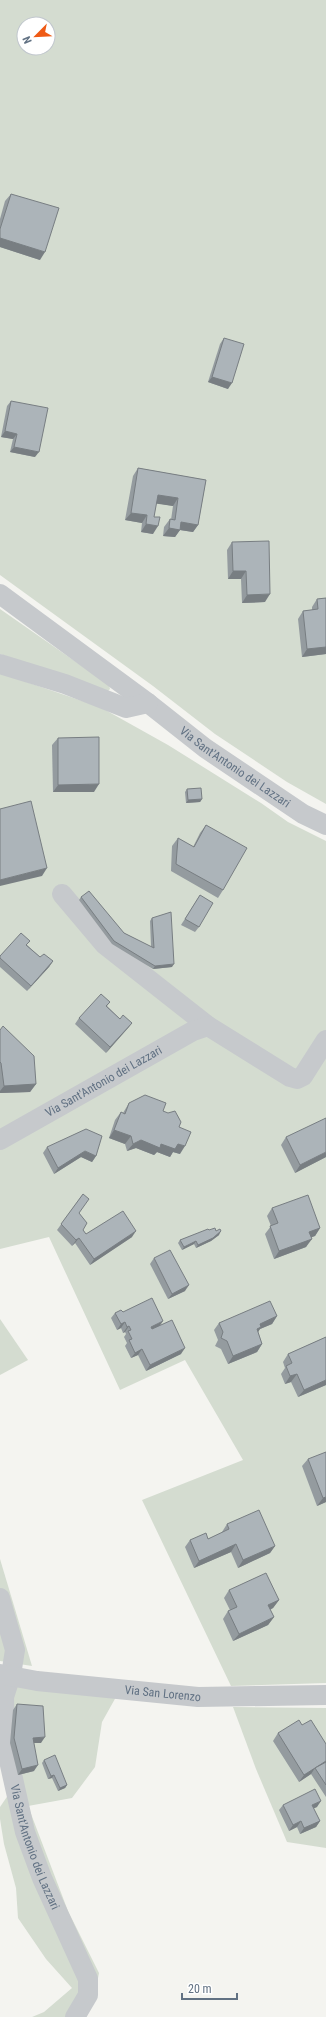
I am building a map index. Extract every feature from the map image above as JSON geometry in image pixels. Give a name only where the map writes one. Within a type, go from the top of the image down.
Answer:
[{"type":"street","name":"Via Sant'Antonio dei Lazzari","points":[[0,594],[148,703],[205,748],[303,814],[326,825]]},
{"type":"street","points":[[0,664],[65,684],[126,708],[148,703]]},
{"type":"street","points":[[62,894],[105,945],[208,1026],[290,1077],[297,1079],[303,1076],[326,1040]]},
{"type":"street","name":"Via Sant'Antonio dei Lazzari","points":[[0,1140],[193,1031],[208,1026]]},
{"type":"street","name":"Via Sant'Antonio dei Lazzari","points":[[0,1598],[15,1650],[6,1675],[4,1697],[5,1743],[25,1832],[42,1878],[88,1979],[88,1995],[75,2017]]},
{"type":"street","name":"Via San Lorenzo","points":[[6,1675],[37,1680],[198,1697],[326,1695]]},
{"type":"shaded area","points":[[0,0],[326,0],[326,804],[287,782],[215,734],[153,686],[0,575]]},
{"type":"shaded area","points":[[0,609],[109,685],[110,689],[107,692],[0,654]]},
{"type":"shaded area","points":[[0,673],[100,707],[168,745],[261,803],[288,822],[326,841],[326,1683],[231,1686],[142,1500],[243,1460],[185,1360],[120,1390],[49,1237],[0,1249]]},
{"type":"shaded area","points":[[0,1319],[28,1360],[0,1375]]},
{"type":"shaded area","points":[[0,1559],[32,1666],[0,1661]]},
{"type":"shaded area","points":[[12,1686],[116,1697],[102,1722],[95,1767],[72,1798],[28,1806],[68,1911],[99,1973],[94,1999],[85,2017],[32,2017],[44,2012],[72,1988],[46,1959],[18,1918],[16,1888],[4,1844],[0,1819],[0,1807],[17,1782]]},
{"type":"shaded area","points":[[233,1707],[326,1708],[326,1848],[287,1842],[256,1769]]},
{"type":"building","points":[[11,194],[59,208],[45,252],[0,238],[0,229]]},
{"type":"building","points":[[224,338],[244,344],[232,383],[212,377]]},
{"type":"building","points":[[11,401],[48,408],[39,452],[14,447],[17,434],[5,431]]},
{"type":"building","points":[[138,468],[206,480],[198,525],[181,522],[180,530],[169,528],[170,519],[175,520],[178,498],[158,495],[154,517],[160,517],[158,526],[146,524],[147,515],[131,513]]},
{"type":"building","points":[[269,541],[270,594],[247,595],[246,571],[233,571],[232,542]]},
{"type":"building","points":[[326,598],[326,647],[307,649],[303,611],[318,609],[317,599]]},
{"type":"building","points":[[99,737],[99,784],[58,785],[58,738]]},
{"type":"building","points":[[201,788],[202,799],[188,800],[187,789]]},
{"type":"building","points":[[31,801],[47,868],[0,880],[0,809]]},
{"type":"building","points":[[206,825],[247,848],[223,890],[176,864],[178,838],[194,847]]},
{"type":"building","points":[[89,891],[124,933],[154,948],[152,918],[171,912],[174,964],[155,966],[114,941],[81,897]]},
{"type":"building","points":[[200,895],[213,903],[199,927],[185,919]]},
{"type":"building","points":[[21,933],[30,941],[26,945],[40,957],[44,954],[53,961],[31,986],[0,958],[0,956]]},
{"type":"building","points":[[101,994],[110,1002],[106,1006],[120,1019],[123,1015],[132,1023],[110,1047],[79,1018]]},
{"type":"building","points":[[3,1026],[34,1056],[36,1084],[4,1086],[0,1062],[0,1030]]},
{"type":"building","points":[[145,1095],[166,1103],[163,1111],[168,1113],[175,1111],[181,1122],[179,1127],[191,1132],[185,1146],[178,1144],[175,1149],[161,1144],[160,1148],[141,1140],[133,1144],[131,1136],[114,1130],[121,1112],[125,1114],[129,1103]]},
{"type":"building","points":[[326,1118],[326,1152],[300,1165],[286,1137]]},
{"type":"building","points":[[86,1129],[102,1136],[96,1156],[85,1151],[58,1168],[47,1147]]},
{"type":"building","points":[[83,1194],[89,1199],[79,1213],[87,1223],[83,1230],[86,1234],[123,1211],[136,1231],[94,1259],[79,1238],[76,1240],[61,1224]]},
{"type":"building","points":[[308,1195],[320,1228],[309,1232],[312,1239],[279,1251],[270,1226],[278,1223],[272,1208]]},
{"type":"building","points":[[215,1228],[216,1231],[220,1229],[221,1231],[213,1238],[198,1245],[196,1241],[184,1247],[180,1240],[208,1229]]},
{"type":"building","points":[[170,1250],[189,1285],[172,1294],[154,1258]]},
{"type":"building","points":[[152,1298],[163,1321],[151,1327],[152,1329],[172,1320],[185,1348],[150,1365],[142,1349],[135,1353],[129,1340],[132,1339],[128,1331],[131,1330],[129,1326],[127,1327],[125,1322],[121,1324],[115,1313],[121,1310],[123,1312]]},
{"type":"building","points":[[270,1301],[277,1316],[260,1324],[261,1327],[257,1329],[262,1344],[233,1356],[227,1341],[221,1338],[223,1332],[219,1323]]},
{"type":"building","points":[[326,1337],[326,1380],[304,1390],[297,1374],[290,1376],[286,1366],[292,1363],[288,1354]]},
{"type":"building","points":[[326,1452],[326,1497],[323,1498],[308,1459]]},
{"type":"building","points":[[259,1510],[275,1546],[243,1560],[236,1544],[199,1561],[190,1540],[206,1533],[208,1539],[229,1529],[227,1524]]},
{"type":"building","points":[[266,1573],[279,1600],[268,1605],[274,1617],[239,1634],[228,1611],[237,1607],[229,1590]]},
{"type":"building","points":[[17,1704],[43,1706],[45,1737],[33,1738],[38,1765],[22,1769],[14,1738]]},
{"type":"building","points":[[299,1720],[302,1725],[311,1720],[326,1744],[326,1761],[304,1775],[278,1733]]},
{"type":"building","points":[[55,1755],[67,1785],[60,1788],[54,1775],[51,1776],[44,1760]]},
{"type":"building","points":[[326,1762],[326,1785],[315,1768]]},
{"type":"building","points":[[315,1789],[321,1801],[312,1805],[320,1821],[304,1828],[301,1821],[293,1825],[283,1805]]}]
